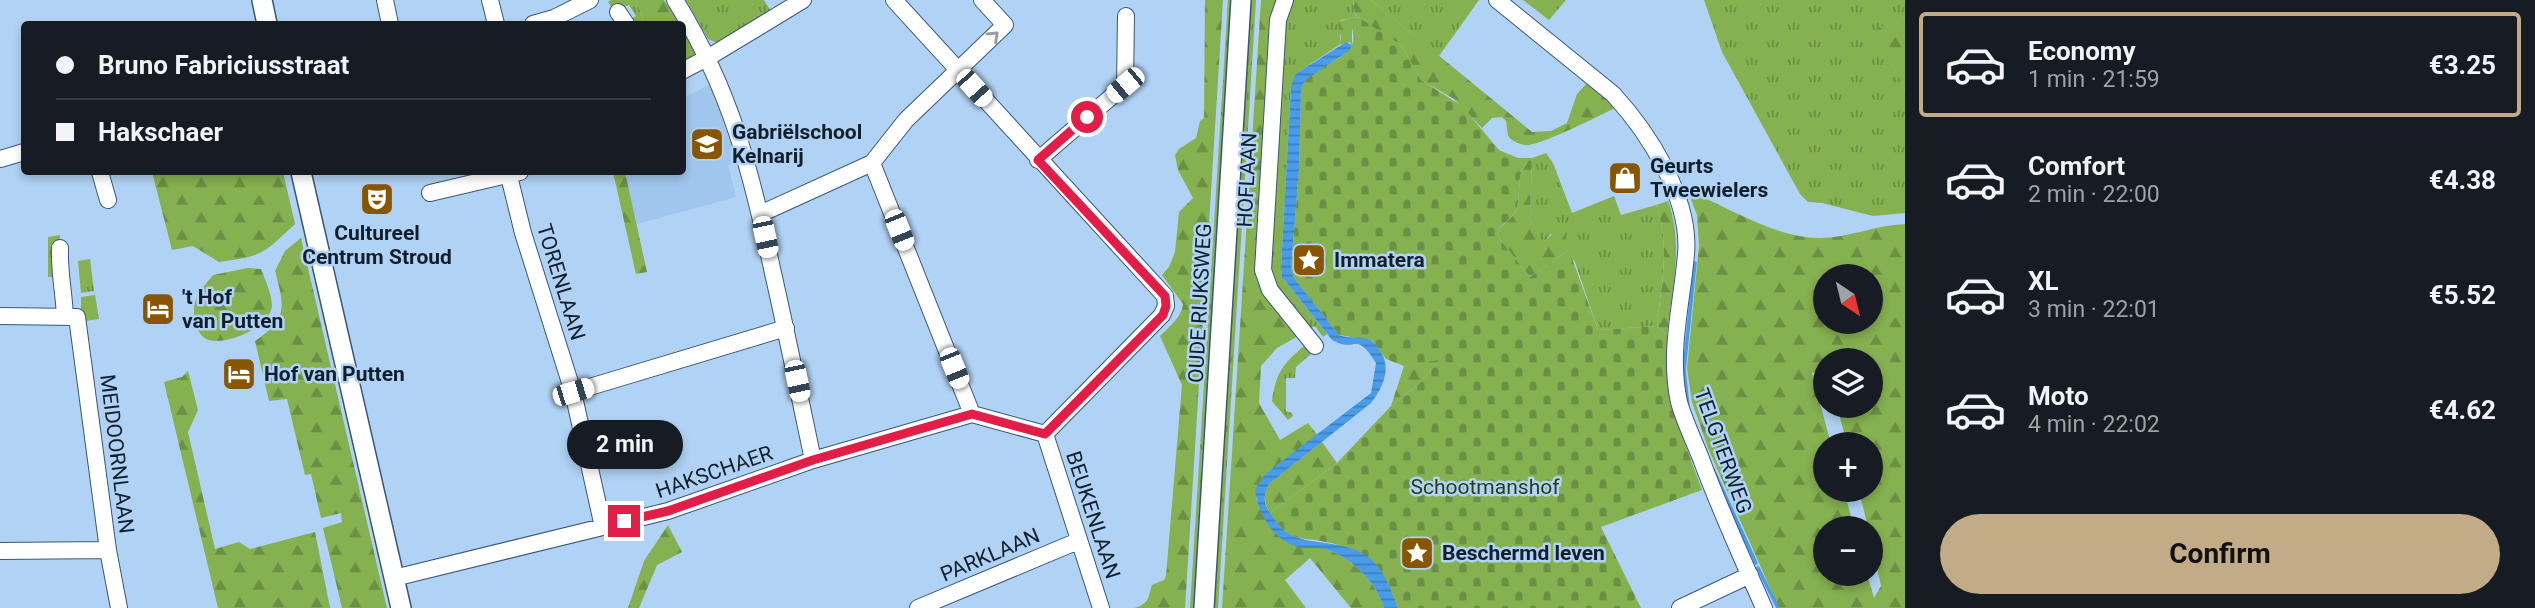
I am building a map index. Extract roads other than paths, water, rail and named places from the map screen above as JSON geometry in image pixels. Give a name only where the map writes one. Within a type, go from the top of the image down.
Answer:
[{"type":"main road","points":[[261,0],[266,21]]},
{"type":"main road","name":"OUDE RIJKSWEG","points":[[1204,608],[1241,0]]},
{"type":"main road","points":[[302,175],[401,608]]},
{"type":"street","points":[[385,0],[389,21]]},
{"type":"street","points":[[490,0],[495,21]]},
{"type":"street","points":[[544,21],[590,0]]},
{"type":"street","points":[[675,0],[709,57],[743,146],[786,328],[813,460]]},
{"type":"street","points":[[686,69],[803,0]]},
{"type":"street","points":[[872,163],[972,414],[1045,434],[1163,315],[1165,296],[894,0]]},
{"type":"street","points":[[760,214],[872,163],[906,120],[1005,25],[982,0]]},
{"type":"street","name":"HOFLAAN","points":[[1286,0],[1278,20],[1262,270],[1270,290],[1315,346]]},
{"type":"street","name":"TELGTERWEG","points":[[1497,0],[1613,94],[1644,134],[1680,202],[1687,251],[1675,341],[1675,376],[1680,404],[1711,485],[1764,608]]},
{"type":"street","points":[[1038,160],[1125,85],[1126,16]]},
{"type":"street","points":[[0,159],[21,153]]},
{"type":"street","points":[[101,175],[108,200]]},
{"type":"street","points":[[430,192],[500,175]]},
{"type":"street","name":"TORENLAAN","points":[[513,175],[523,233],[573,392],[603,527]]},
{"type":"street","name":"MEIDOORNLAAN","points":[[60,248],[59,276],[64,287],[65,317],[77,317],[108,550],[119,608]]},
{"type":"street","points":[[0,316],[65,317]]},
{"type":"street","points":[[573,392],[786,328]]},
{"type":"street","name":"HAKSCHAER","points":[[394,578],[668,511],[813,460],[972,414]]},
{"type":"street","name":"BEUKENLAAN","points":[[1045,434],[1101,608]]},
{"type":"street","name":"PARKLAAN","points":[[929,606],[1078,541]]},
{"type":"street","points":[[0,551],[108,550]]},
{"type":"street","points":[[1680,608],[1749,575]]},
{"type":"water","points":[[1346,42],[1352,45],[1349,51],[1303,84],[1291,269],[1294,278],[1339,335],[1368,339],[1375,344],[1384,357],[1385,377],[1371,403],[1269,484],[1265,503],[1279,525],[1294,536],[1351,548],[1372,560],[1384,576],[1398,608],[1384,608],[1370,581],[1346,559],[1324,549],[1295,546],[1279,537],[1263,516],[1255,490],[1265,474],[1371,393],[1376,363],[1369,353],[1359,344],[1346,345],[1332,340],[1282,277],[1281,268],[1291,86],[1295,75],[1300,71]]},
{"type":"waterway","points":[[1688,407],[1684,370],[1695,263]]},
{"type":"waterway","points":[[1713,469],[1756,563]]},
{"type":"waterway","points":[[1758,568],[1778,608]]},
{"type":"place","name":"Gabriëlschool Kelnarij","points":[[707,144]]},
{"type":"place","name":"Geurts Tweewielers","points":[[1625,178]]},
{"type":"place","name":"Cultureel Centrum Stroud","points":[[377,199]]},
{"type":"place","name":"Immatera","points":[[1309,260]]},
{"type":"place","name":"'t Hof van Putten","points":[[158,309]]},
{"type":"place","name":"Hof van Putten","points":[[239,374]]},
{"type":"place","name":"Beschermd leven","points":[[1417,553]]},
{"type":"park label","name":"Schootmanshof","points":[[1485,487]]}]
